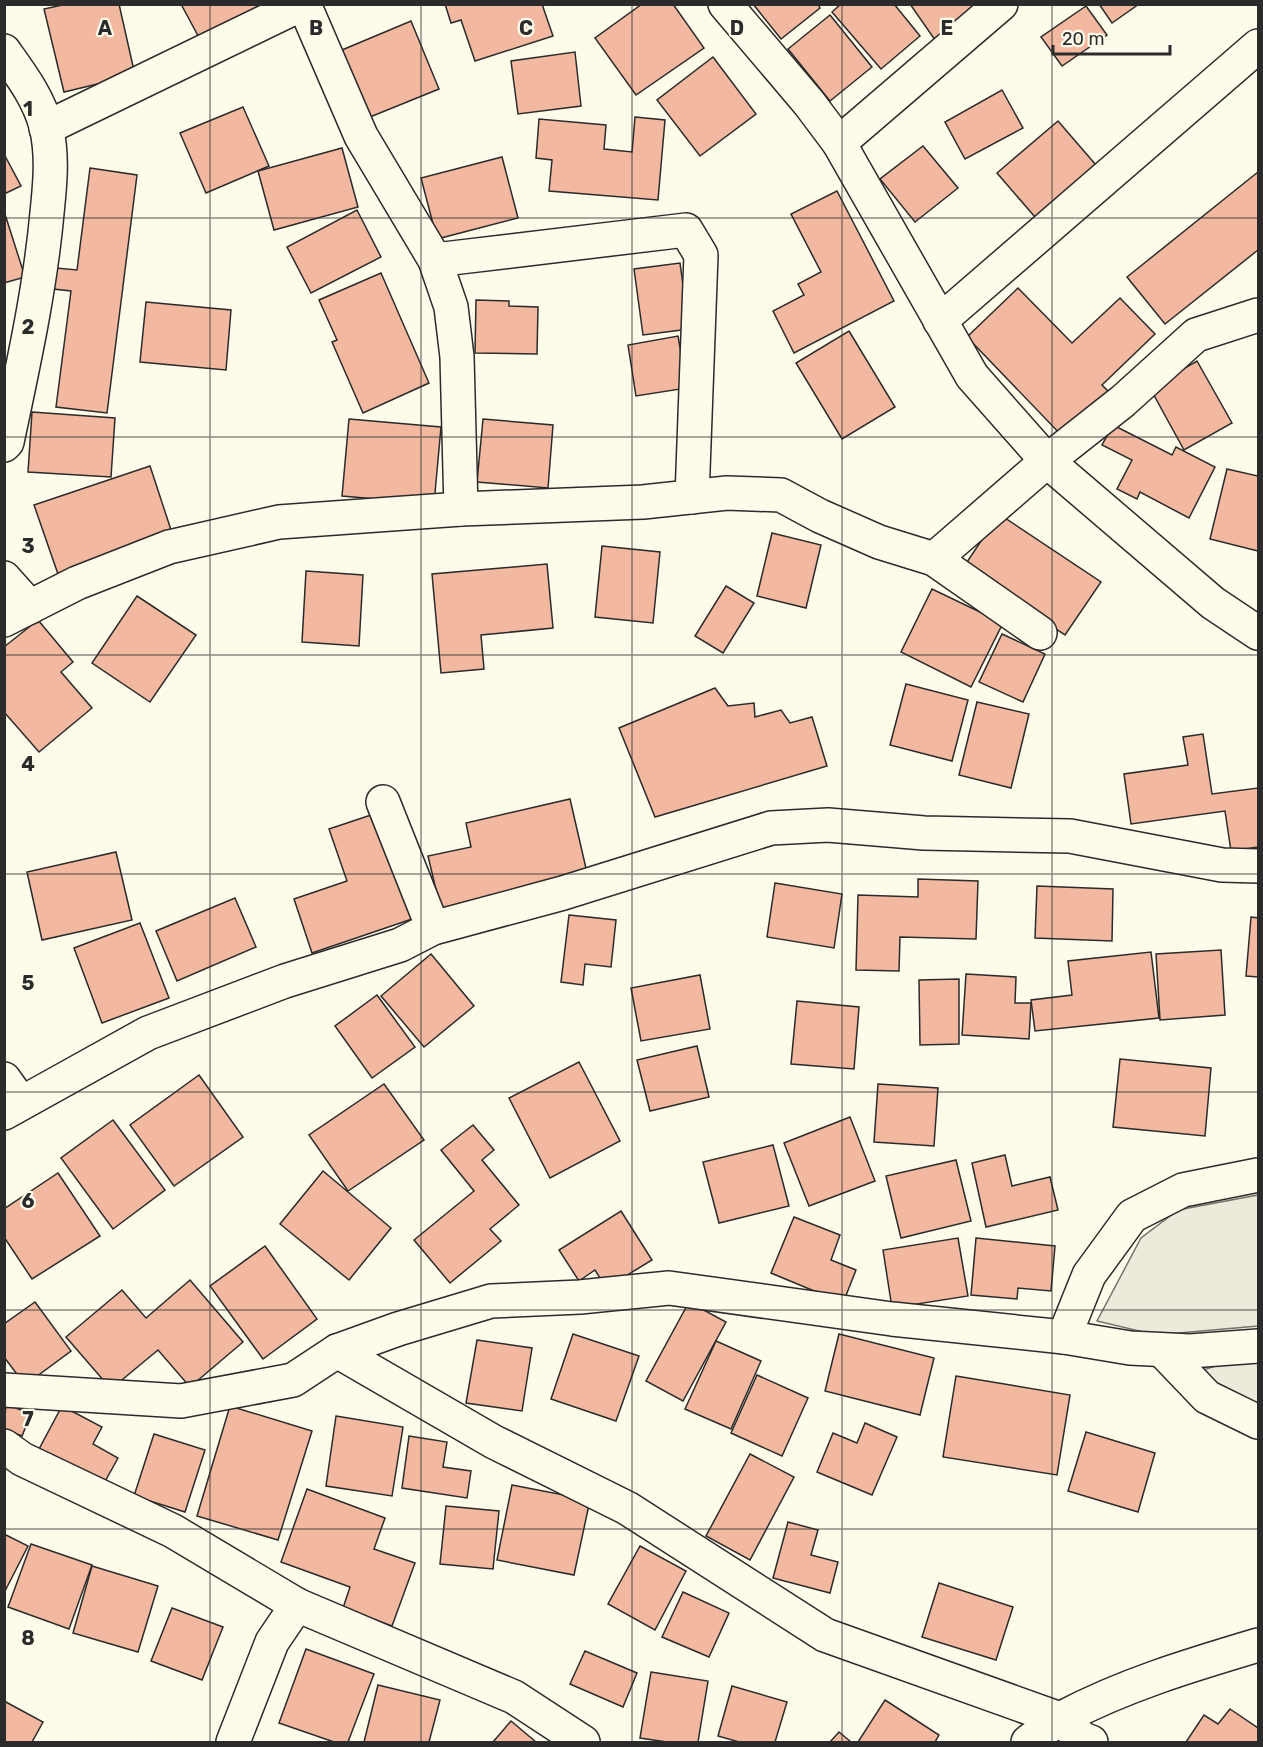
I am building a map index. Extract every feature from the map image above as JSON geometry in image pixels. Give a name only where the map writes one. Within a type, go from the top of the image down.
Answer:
[{"type":"street","points":[[46,128],[303,4],[362,136],[435,260],[451,307],[457,357],[461,509]]},
{"type":"street","points":[[725,4],[809,103],[839,143],[972,376],[1047,461],[1213,603],[1258,633]]},
{"type":"street","points":[[839,143],[1001,4]]},
{"type":"street","points":[[940,321],[1258,46]]},
{"type":"street","points":[[4,51],[34,94],[46,128],[51,170],[44,254],[28,341],[4,445]]},
{"type":"street","points":[[435,260],[686,230],[701,255],[692,497]]},
{"type":"street","points":[[934,559],[1047,461],[1123,401],[1196,335],[1258,315]]},
{"type":"street","points":[[4,578],[17,613],[77,583],[169,547],[279,522],[461,509],[643,502],[727,493],[781,495],[820,516],[879,542],[934,559],[1040,633]]},
{"type":"street","points":[[383,802],[433,928]]},
{"type":"street","points":[[10,1099],[148,1033],[285,981],[400,945],[433,928],[563,893],[771,828],[828,825],[924,833],[1070,836],[1222,866],[1258,866]]},
{"type":"street","points":[[1064,1337],[1089,1275],[1132,1216],[1183,1190],[1258,1175]]},
{"type":"street","points":[[4,1390],[181,1401],[293,1380],[337,1351],[398,1329],[491,1302],[580,1297],[669,1288],[892,1319],[1064,1337],[1130,1348],[1190,1351],[1258,1346]]},
{"type":"street","points":[[1162,1350],[1207,1397],[1258,1422]]},
{"type":"street","points":[[337,1351],[494,1442],[627,1508],[825,1635],[1060,1719],[1091,1743]]},
{"type":"street","points":[[4,1446],[22,1459],[173,1531],[297,1605],[514,1697],[583,1743]]},
{"type":"street","points":[[233,1743],[272,1642],[297,1605]]},
{"type":"street","points":[[1028,1743],[1060,1719],[1134,1685],[1199,1662],[1258,1645]]},
{"type":"shaded area","points":[[1258,1195],[1258,1326],[1156,1335],[1097,1321],[1141,1238],[1178,1210]]},
{"type":"shaded area","points":[[1258,1360],[1258,1409],[1214,1383],[1203,1370],[1228,1362]]},
{"type":"building","points":[[67,4],[119,4],[135,75],[64,92],[44,9]]},
{"type":"building","points":[[181,4],[258,4],[263,13],[203,45]]},
{"type":"building","points":[[445,4],[542,4],[553,36],[475,61],[461,20],[451,23]]},
{"type":"building","points":[[642,4],[673,4],[704,48],[636,95],[595,38]]},
{"type":"building","points":[[753,4],[818,4],[820,8],[781,39]]},
{"type":"building","points":[[841,4],[894,4],[920,36],[881,69],[832,12]]},
{"type":"building","points":[[910,4],[984,4],[935,40]]},
{"type":"building","points":[[1099,4],[1139,4],[1112,23]]},
{"type":"building","points":[[1086,6],[1107,35],[1062,66],[1041,37]]},
{"type":"building","points":[[830,15],[872,67],[830,101],[788,49]]},
{"type":"building","points":[[411,21],[439,89],[370,117],[342,50]]},
{"type":"building","points":[[575,52],[581,106],[518,114],[511,61]]},
{"type":"building","points":[[713,57],[756,114],[700,156],[657,100]]},
{"type":"building","points":[[1002,90],[1023,128],[965,159],[945,122]]},
{"type":"building","points":[[243,107],[269,166],[206,193],[180,133]]},
{"type":"building","points":[[635,117],[665,120],[658,200],[549,191],[552,160],[536,158],[539,119],[606,125],[604,149],[632,152]]},
{"type":"building","points":[[1058,121],[1102,172],[1041,224],[997,173]]},
{"type":"building","points":[[923,146],[958,188],[915,222],[880,179]]},
{"type":"building","points":[[342,148],[358,207],[274,230],[258,171]]},
{"type":"building","points":[[4,154],[21,186],[4,194]]},
{"type":"building","points":[[502,157],[518,218],[437,239],[421,178]]},
{"type":"building","points":[[90,168],[137,175],[107,413],[56,407],[71,291],[53,289],[56,268],[77,270]]},
{"type":"building","points":[[1258,172],[1258,250],[1165,324],[1127,277]]},
{"type":"building","points":[[837,191],[894,301],[794,353],[773,311],[804,295],[798,284],[821,272],[791,214]]},
{"type":"building","points":[[357,210],[381,257],[311,293],[287,247]]},
{"type":"building","points":[[4,211],[25,277],[4,283]]},
{"type":"building","points":[[680,263],[689,329],[643,335],[634,269]]},
{"type":"building","points":[[381,273],[429,383],[363,413],[332,342],[337,340],[319,300]]},
{"type":"building","points":[[1018,288],[1072,343],[1120,298],[1155,334],[1102,385],[1113,396],[1066,440],[967,337]]},
{"type":"building","points":[[476,300],[509,301],[509,306],[538,307],[537,354],[475,353]]},
{"type":"building","points":[[146,302],[231,310],[226,370],[140,362]]},
{"type":"building","points":[[849,331],[895,407],[842,439],[796,363]]},
{"type":"building","points":[[678,336],[687,388],[636,396],[628,345]]},
{"type":"building","points":[[1197,361],[1232,423],[1184,450],[1150,388]]},
{"type":"building","points":[[32,412],[115,418],[111,477],[28,472]]},
{"type":"building","points":[[349,419],[441,427],[434,504],[342,496]]},
{"type":"building","points":[[483,419],[553,425],[548,488],[477,482]]},
{"type":"building","points":[[1113,425],[1172,455],[1176,447],[1215,467],[1189,518],[1140,492],[1137,499],[1117,489],[1132,460],[1102,445]]},
{"type":"building","points":[[150,466],[174,539],[59,577],[34,505]]},
{"type":"building","points":[[1227,469],[1258,476],[1258,551],[1210,539]]},
{"type":"building","points":[[999,514],[1101,582],[1065,635],[963,568]]},
{"type":"building","points":[[772,533],[821,545],[806,608],[757,596]]},
{"type":"building","points":[[602,546],[660,552],[653,623],[595,617]]},
{"type":"building","points":[[547,564],[553,628],[481,635],[484,669],[441,673],[432,574]]},
{"type":"building","points":[[306,571],[363,575],[359,646],[302,642]]},
{"type":"building","points":[[726,586],[754,603],[723,653],[695,636]]},
{"type":"building","points":[[932,589],[1003,623],[971,687],[901,652]]},
{"type":"building","points":[[137,596],[196,635],[150,702],[92,663]]},
{"type":"building","points":[[38,620],[73,662],[61,672],[92,708],[39,752],[4,712],[4,647]]},
{"type":"building","points":[[1002,634],[1045,654],[1023,702],[979,682]]},
{"type":"building","points":[[906,684],[968,700],[952,761],[890,745]]},
{"type":"building","points":[[715,688],[728,706],[754,703],[755,717],[781,710],[790,723],[812,717],[827,766],[655,817],[619,728]]},
{"type":"building","points":[[977,702],[1029,714],[1011,788],[959,775]]},
{"type":"building","points":[[1203,734],[1212,794],[1258,788],[1258,847],[1231,851],[1225,811],[1131,824],[1124,774],[1188,765],[1183,737]]},
{"type":"building","points":[[570,799],[588,877],[441,911],[428,856],[471,847],[466,823]]},
{"type":"building","points":[[377,813],[412,919],[312,953],[294,899],[347,881],[329,829]]},
{"type":"building","points":[[116,852],[132,920],[42,940],[27,872]]},
{"type":"building","points":[[918,879],[978,881],[976,939],[900,937],[899,971],[856,970],[858,895],[918,897]]},
{"type":"building","points":[[775,883],[842,894],[834,948],[767,937]]},
{"type":"building","points":[[1037,886],[1113,889],[1112,941],[1035,938]]},
{"type":"building","points":[[235,898],[256,947],[177,981],[156,931]]},
{"type":"building","points":[[569,915],[616,920],[611,967],[585,964],[583,985],[561,982]]},
{"type":"building","points":[[1251,917],[1258,918],[1258,977],[1246,976]]},
{"type":"building","points":[[140,923],[169,998],[102,1023],[74,948]]},
{"type":"building","points":[[1221,950],[1225,1015],[1160,1020],[1156,954]]},
{"type":"building","points":[[1151,952],[1159,1018],[1035,1031],[1031,1000],[1072,995],[1068,961]]},
{"type":"building","points":[[431,954],[474,1006],[424,1047],[381,996]]},
{"type":"building","points":[[966,974],[1016,977],[1015,1003],[1031,1003],[1029,1039],[962,1035]]},
{"type":"building","points":[[700,975],[710,1029],[641,1041],[631,988]]},
{"type":"building","points":[[959,979],[959,1044],[920,1045],[919,980]]},
{"type":"building","points":[[377,995],[415,1047],[372,1078],[335,1026]]},
{"type":"building","points":[[797,1001],[859,1007],[854,1069],[791,1064]]},
{"type":"building","points":[[697,1046],[709,1097],[650,1111],[637,1060]]},
{"type":"building","points":[[1120,1059],[1211,1068],[1205,1136],[1113,1127]]},
{"type":"building","points":[[579,1062],[620,1141],[550,1178],[509,1098]]},
{"type":"building","points":[[199,1075],[243,1137],[174,1186],[130,1125]]},
{"type":"building","points":[[384,1084],[424,1140],[348,1191],[309,1135]]},
{"type":"building","points":[[878,1084],[938,1088],[934,1146],[874,1142]]},
{"type":"building","points":[[850,1117],[875,1181],[809,1206],[784,1143]]},
{"type":"building","points":[[113,1120],[165,1190],[113,1229],[61,1158]]},
{"type":"building","points":[[473,1125],[494,1150],[482,1160],[519,1205],[490,1229],[501,1241],[450,1283],[414,1240],[474,1191],[441,1150]]},
{"type":"building","points":[[773,1145],[789,1206],[719,1223],[703,1162]]},
{"type":"building","points":[[1005,1155],[1012,1186],[1050,1177],[1058,1210],[986,1227],[972,1163]]},
{"type":"building","points":[[956,1160],[971,1221],[901,1238],[886,1176]]},
{"type":"building","points":[[323,1171],[391,1228],[349,1280],[280,1224]]},
{"type":"building","points":[[58,1173],[100,1236],[32,1279],[4,1237],[4,1209]]},
{"type":"building","points":[[621,1211],[652,1260],[606,1288],[595,1270],[579,1281],[559,1250]]},
{"type":"building","points":[[794,1217],[840,1235],[831,1260],[856,1270],[843,1303],[771,1273]]},
{"type":"building","points":[[958,1238],[968,1296],[892,1308],[883,1250]]},
{"type":"building","points":[[976,1238],[1055,1246],[1051,1291],[1018,1288],[1017,1299],[971,1295]]},
{"type":"building","points":[[265,1246],[317,1319],[263,1359],[210,1286]]},
{"type":"building","points":[[190,1280],[243,1342],[190,1387],[158,1350],[111,1389],[66,1337],[122,1290],[146,1318]]},
{"type":"building","points":[[35,1302],[71,1351],[25,1385],[4,1357],[4,1324]]},
{"type":"building","points":[[689,1302],[726,1322],[683,1401],[646,1381]]},
{"type":"building","points":[[573,1334],[639,1356],[616,1421],[551,1399]]},
{"type":"building","points":[[839,1334],[934,1358],[920,1415],[825,1391]]},
{"type":"building","points":[[477,1340],[532,1348],[522,1411],[466,1403]]},
{"type":"building","points":[[716,1341],[761,1361],[731,1429],[685,1409]]},
{"type":"building","points":[[757,1375],[808,1398],[782,1456],[731,1433]]},
{"type":"building","points":[[956,1376],[1070,1395],[1057,1475],[943,1457]]},
{"type":"building","points":[[6,1404],[31,1414],[22,1436],[4,1429]]},
{"type":"building","points":[[62,1406],[102,1427],[93,1444],[118,1458],[103,1485],[38,1451]]},
{"type":"building","points":[[230,1406],[312,1431],[278,1540],[197,1516]]},
{"type":"building","points":[[336,1416],[403,1427],[392,1496],[326,1486]]},
{"type":"building","points":[[865,1423],[897,1437],[872,1495],[817,1472],[833,1433],[857,1443]]},
{"type":"building","points":[[1086,1432],[1155,1453],[1138,1512],[1068,1491]]},
{"type":"building","points":[[154,1434],[205,1450],[185,1512],[134,1496]]},
{"type":"building","points":[[409,1436],[447,1442],[443,1467],[471,1471],[467,1498],[402,1488]]},
{"type":"building","points":[[750,1454],[794,1477],[750,1560],[706,1536]]},
{"type":"building","points":[[512,1485],[590,1500],[574,1575],[497,1560]]},
{"type":"building","points":[[307,1489],[385,1518],[374,1549],[415,1563],[392,1626],[343,1608],[350,1587],[281,1562]]},
{"type":"building","points":[[446,1506],[499,1511],[493,1569],[440,1564]]},
{"type":"building","points":[[788,1522],[818,1530],[811,1555],[838,1562],[830,1593],[773,1578]]},
{"type":"building","points":[[4,1534],[28,1546],[4,1593]]},
{"type":"building","points":[[31,1544],[92,1565],[69,1629],[8,1607]]},
{"type":"building","points":[[640,1546],[686,1571],[655,1630],[608,1604]]},
{"type":"building","points":[[92,1566],[158,1586],[138,1652],[73,1633]]},
{"type":"building","points":[[939,1583],[1013,1607],[996,1660],[922,1637]]},
{"type":"building","points":[[683,1592],[729,1613],[709,1657],[662,1637]]},
{"type":"building","points":[[172,1608],[223,1627],[202,1680],[151,1661]]},
{"type":"building","points":[[306,1649],[374,1674],[348,1742],[334,1742],[279,1723]]},
{"type":"building","points":[[585,1651],[637,1673],[623,1707],[570,1684]]},
{"type":"building","points":[[651,1672],[708,1681],[698,1742],[667,1742],[640,1738]]},
{"type":"building","points":[[378,1685],[440,1700],[429,1742],[364,1742]]},
{"type":"building","points":[[732,1686],[787,1702],[775,1742],[739,1742],[718,1736]]},
{"type":"building","points":[[885,1700],[939,1735],[935,1742],[858,1742]]},
{"type":"building","points":[[4,1701],[43,1722],[32,1742],[4,1742]]},
{"type":"building","points":[[1230,1709],[1258,1728],[1258,1742],[1186,1742],[1204,1715],[1218,1724]]},
{"type":"building","points":[[511,1721],[536,1742],[493,1742]]},
{"type":"building","points":[[839,1732],[851,1742],[830,1742]]}]
